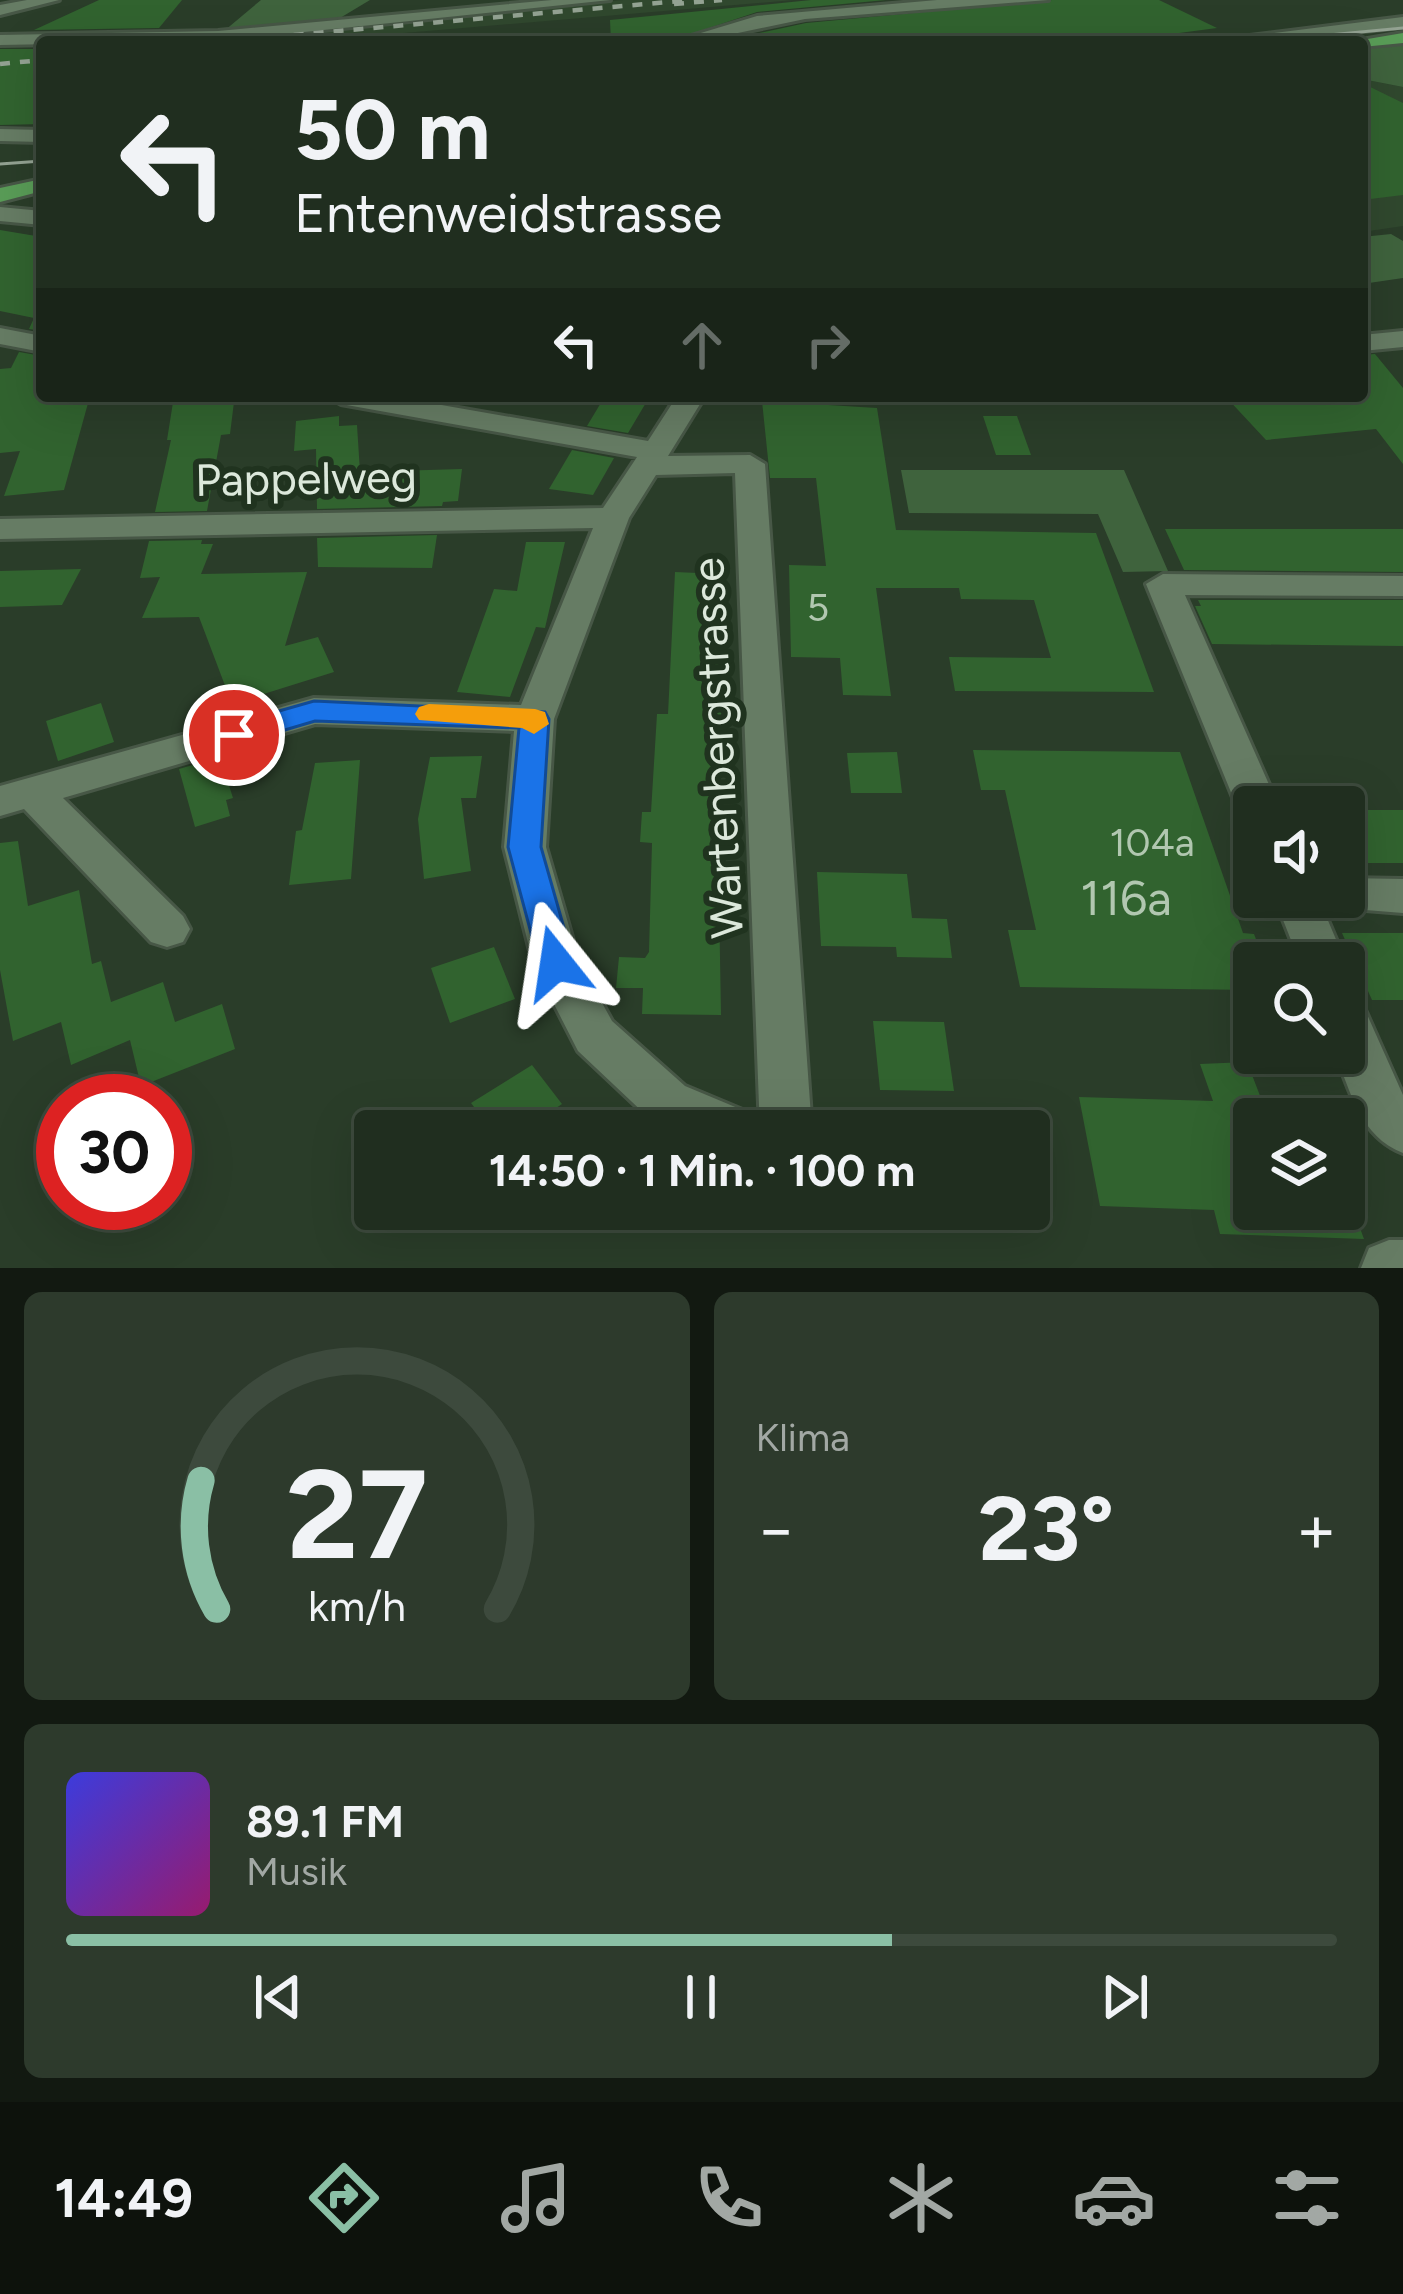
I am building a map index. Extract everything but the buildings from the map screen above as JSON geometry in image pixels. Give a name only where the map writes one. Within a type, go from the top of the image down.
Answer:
[{"type":"main road","points":[[1368,41],[1403,38]]},
{"type":"main road","points":[[0,195],[36,186]]},
{"type":"street","points":[[0,10],[51,0]]},
{"type":"street","points":[[218,36],[496,5],[602,0]]},
{"type":"street","points":[[699,36],[784,20],[1040,0]]},
{"type":"street","points":[[1267,36],[1403,22]]},
{"type":"street","points":[[0,40],[36,39]]},
{"type":"street","points":[[0,135],[36,136]]},
{"type":"street","points":[[0,214],[36,217]]},
{"type":"street","points":[[0,336],[36,343]]},
{"type":"street","points":[[1383,341],[1403,365]]},
{"type":"street","points":[[370,402],[651,459]]},
{"type":"street","points":[[685,1110],[667,1102],[595,1036],[556,963],[525,847],[535,719],[613,518],[688,402]]},
{"type":"street","name":"Wartenbergstrasse","points":[[651,459],[750,464],[785,1110]]},
{"type":"street","name":"Pappelweg","points":[[0,529],[613,518]]},
{"type":"street","points":[[1249,786],[1163,584],[1403,586]]},
{"type":"street","points":[[16,797],[314,711],[535,719]]},
{"type":"street","points":[[16,797],[166,929]]},
{"type":"street","points":[[1365,895],[1403,896]]},
{"type":"street","points":[[1365,1066],[1384,1112],[1403,1129]]},
{"type":"street","points":[[1389,1268],[1403,1268]]},
{"type":"shaded area","points":[[261,0],[370,0],[335,21],[224,31]]},
{"type":"shaded area","points":[[623,0],[794,0],[368,36],[204,36]]},
{"type":"shaded area","points":[[1403,43],[1403,87],[1368,80],[1368,47]]},
{"type":"shaded area","points":[[1368,80],[1403,87],[1403,226],[1368,231]]},
{"type":"shaded area","points":[[1391,234],[1403,241],[1403,278],[1368,283],[1368,236]]},
{"type":"shaded area","points":[[901,470],[1124,470],[1168,571],[1123,572],[1098,514],[909,513]]},
{"type":"tram line","points":[[1318,36],[1403,28]]},
{"type":"tram line","points":[[0,164],[36,161]]},
{"type":"railway","points":[[282,36],[691,0]]},
{"type":"railway","points":[[674,4],[722,0]]},
{"type":"railway","points":[[0,64],[36,61]]},
{"type":"slow traffic","points":[[429,714],[535,719],[534,724]]},
{"type":"route","points":[[234,735],[314,711],[535,719],[525,847],[556,963]]}]
